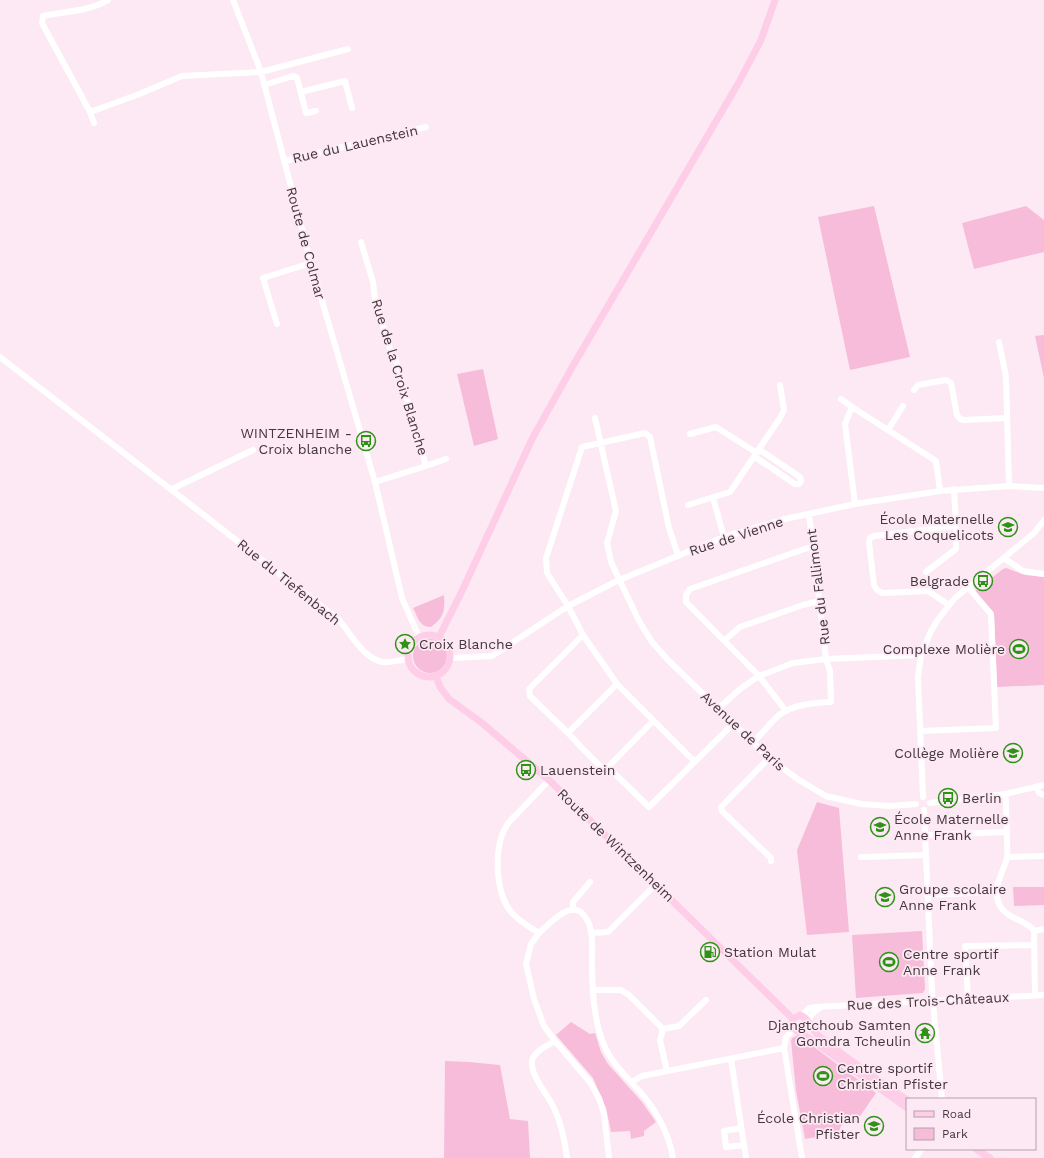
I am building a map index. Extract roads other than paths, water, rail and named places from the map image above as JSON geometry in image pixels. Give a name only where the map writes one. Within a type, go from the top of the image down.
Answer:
[{"type":"main road","points":[[439,636],[462,591],[532,439],[574,364],[739,82],[761,40],[775,0]]},
{"type":"main road","points":[[430,634],[439,636],[446,642],[450,649],[451,658],[448,666],[443,673],[436,676],[426,677],[417,673],[411,667],[408,659],[409,649],[413,642],[419,637],[430,634]]},
{"type":"main road","name":"Route de Wintzenheim","points":[[436,676],[440,687],[449,699],[482,723],[549,780],[793,1019]]},
{"type":"main road","points":[[906,1099],[863,1071],[816,1034],[804,1018],[797,1016],[793,1019],[792,1024],[795,1030],[803,1034],[906,1107]]},
{"type":"main road","points":[[795,1030],[802,1031],[804,1029],[807,1024],[804,1018]]},
{"type":"main road","points":[[970,1150],[982,1158]]},
{"type":"main road","points":[[978,1150],[990,1158]]},
{"type":"street","points":[[94,123],[90,112],[42,23],[43,16],[83,10],[108,0]]},
{"type":"street","name":"Route de Colmar","points":[[233,0],[261,72],[311,264],[375,484]]},
{"type":"street","points":[[90,112],[137,95],[182,76],[261,72],[348,49]]},
{"type":"street","points":[[264,85],[293,76],[297,78],[306,113],[316,111]]},
{"type":"street","points":[[301,92],[345,81],[352,108]]},
{"type":"street","name":"Rue du Lauenstein","points":[[284,160],[426,127]]},
{"type":"street","name":"Rue de la Croix Blanche","points":[[361,242],[373,282],[375,300],[390,349],[395,357],[426,466]]},
{"type":"street","points":[[277,324],[263,278],[311,264]]},
{"type":"street","points":[[999,342],[1006,377],[1009,486]]},
{"type":"street","name":"Rue du Tiefenbach","points":[[0,357],[338,619],[371,658],[383,662],[396,662],[408,659]]},
{"type":"street","points":[[914,390],[918,385],[946,380],[951,383],[957,415],[959,418],[963,420],[1007,418]]},
{"type":"street","points":[[688,505],[730,492],[758,454],[784,410],[780,385]]},
{"type":"street","points":[[841,399],[936,461],[940,491]]},
{"type":"street","points":[[888,430],[903,406]]},
{"type":"street","points":[[852,407],[845,424],[855,504]]},
{"type":"street","name":"Avenue de Paris","points":[[595,418],[616,511],[607,543],[611,562],[639,621],[652,642],[668,660],[769,758],[799,780],[826,796],[861,804],[890,806],[916,804]]},
{"type":"street","points":[[690,434],[716,427],[758,454],[800,477],[800,484],[795,484],[758,454]]},
{"type":"street","points":[[678,555],[669,528],[650,437],[644,433],[582,447],[546,558],[547,573],[568,606],[583,635],[617,684],[695,762]]},
{"type":"street","points":[[172,489],[253,450]]},
{"type":"street","name":"Rue de la Croix Blanche","points":[[375,484],[446,459]]},
{"type":"street","points":[[375,484],[402,598],[419,637]]},
{"type":"street","name":"Rue de Vienne","points":[[451,658],[492,656],[568,606],[619,580],[724,537],[784,519],[855,504],[954,489],[1009,486],[1044,488]]},
{"type":"street","points":[[926,572],[956,549],[954,489]]},
{"type":"street","points":[[713,498],[724,537]]},
{"type":"street","name":"Rue du Fallimont","points":[[786,711],[807,704],[831,702],[830,671],[826,659],[809,514]]},
{"type":"street","points":[[923,797],[918,677],[922,655],[932,631],[949,605],[968,587],[1034,533],[1044,520]]},
{"type":"street","points":[[949,605],[928,591],[882,593],[877,590],[874,585],[869,542],[870,538],[874,536],[956,526]]},
{"type":"street","points":[[753,742],[786,711],[758,676],[725,640],[686,602],[686,595],[690,589],[812,546]]},
{"type":"street","points":[[1004,558],[1023,571],[1044,574]]},
{"type":"street","points":[[920,731],[996,728],[991,614],[968,587]]},
{"type":"street","points":[[725,640],[740,627],[803,605],[819,601]]},
{"type":"street","points":[[583,635],[529,689],[530,696],[602,768],[608,767],[653,721]]},
{"type":"street","points":[[970,650],[992,649]]},
{"type":"street","points":[[718,709],[740,689],[758,676],[793,663],[826,659],[922,655]]},
{"type":"street","points":[[568,733],[617,684]]},
{"type":"street","points":[[608,767],[649,808],[733,724]]},
{"type":"street","points":[[769,758],[721,807],[722,811],[771,858],[770,861]]},
{"type":"street","points":[[539,933],[517,918],[511,912],[504,900],[500,884],[498,857],[499,843],[507,825],[549,780]]},
{"type":"street","points":[[924,810],[930,803],[1005,794],[1037,788],[1044,785]]},
{"type":"street","points":[[1037,788],[1040,793],[1044,795]]},
{"type":"street","points":[[1005,794],[1007,857],[998,884],[997,892],[999,905],[1006,913],[1031,927],[1034,931],[1035,996]]},
{"type":"street","points":[[923,797],[930,803]]},
{"type":"street","points":[[923,797],[918,800],[916,804],[919,809],[924,810]]},
{"type":"street","points":[[924,810],[933,1001],[941,1098]]},
{"type":"street","points":[[925,835],[1007,832]]},
{"type":"street","points":[[861,857],[926,855]]},
{"type":"street","points":[[1007,857],[1044,856]]},
{"type":"street","points":[[574,910],[573,902],[590,882]]},
{"type":"street","points":[[592,933],[608,932],[656,884]]},
{"type":"street","points":[[927,895],[997,892]]},
{"type":"street","points":[[609,1158],[604,1114],[599,1098],[590,1081],[544,1026],[534,1000],[526,964],[531,944],[539,933],[566,911],[574,910],[580,912],[587,919],[592,933],[593,990],[596,1021],[601,1038],[610,1057],[620,1071],[632,1082],[649,1104],[666,1130],[673,1158]]},
{"type":"street","points":[[1034,931],[1044,929]]},
{"type":"street","points":[[968,1000],[965,946],[1034,945]]},
{"type":"street","points":[[593,990],[621,990],[629,995],[663,1029]]},
{"type":"street","name":"Rue des Trois-Châteaux","points":[[804,1018],[809,1008],[822,1006],[968,1000],[1044,995]]},
{"type":"street","points":[[663,1029],[679,1026],[706,1000]]},
{"type":"street","points":[[663,1029],[660,1040],[667,1072]]},
{"type":"street","points":[[795,1030],[786,1037],[784,1048],[802,1158]]},
{"type":"street","points":[[555,1041],[535,1054],[532,1061],[537,1078],[554,1108],[564,1138],[567,1158]]},
{"type":"street","points":[[632,1082],[642,1076],[784,1048]]},
{"type":"street","points":[[731,1059],[746,1158]]},
{"type":"street","points":[[741,1128],[724,1131],[726,1147],[744,1145]]},
{"type":"street","points":[[915,1158],[921,1150]]},
{"type":"place","name":"WINTZENHEIM - Croix blanche","points":[[366,441]]},
{"type":"place","name":"École Maternelle Les Coquelicots","points":[[1008,527]]},
{"type":"place","name":"Belgrade","points":[[983,581]]},
{"type":"place","name":"Croix Blanche","points":[[405,644]]},
{"type":"place","name":"Complexe Molière","points":[[1019,649]]},
{"type":"place","name":"Collège Molière","points":[[1013,753]]},
{"type":"place","name":"Lauenstein","points":[[526,770]]},
{"type":"place","name":"Berlin","points":[[948,798]]},
{"type":"place","name":"École Maternelle Anne Frank","points":[[880,827]]},
{"type":"place","name":"Groupe scolaire Anne Frank","points":[[885,897]]},
{"type":"place","name":"Station Mulat","points":[[710,952]]},
{"type":"place","name":"Centre sportif Anne Frank","points":[[889,962]]},
{"type":"place","name":"Djangtchoub Samten Gomdra Tcheulin","points":[[925,1033]]},
{"type":"place","name":"Centre sportif Christian Pfister","points":[[823,1076]]},
{"type":"place","name":"École Christian Pfister","points":[[874,1126]]}]
